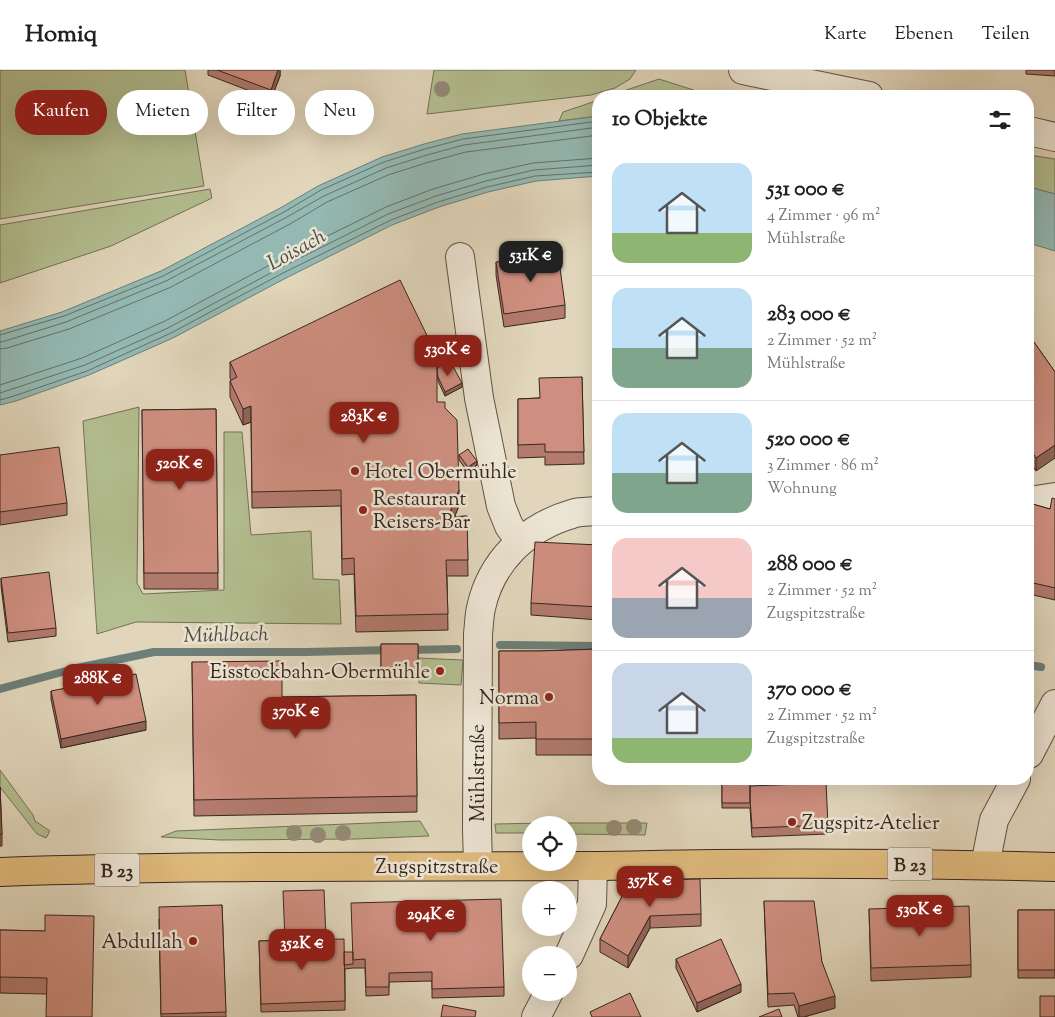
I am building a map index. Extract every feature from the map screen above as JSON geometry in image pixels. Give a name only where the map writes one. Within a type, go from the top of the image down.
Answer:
[{"type":"main road","name":"Zugspitzstraße","points":[[0,872],[233,866],[716,864],[985,865],[1055,868]]},
{"type":"street","points":[[743,70],[840,90]]},
{"type":"street","points":[[1034,132],[1055,137]]},
{"type":"street","points":[[460,257],[480,398],[500,506],[509,526],[520,541]]},
{"type":"street","points":[[1034,500],[1055,497]]},
{"type":"street","name":"Mühlstraße","points":[[478,866],[477,646],[480,608],[489,582],[503,559],[520,541],[545,524],[574,513],[592,512]]},
{"type":"street","points":[[1034,744],[1055,704]]},
{"type":"street","points":[[985,865],[994,820],[1013,785]]},
{"type":"street","points":[[572,946],[592,904],[593,866]]},
{"type":"street","points":[[536,1017],[544,1001]]},
{"type":"green space","points":[[0,70],[185,70],[188,90],[117,90],[117,135],[196,135],[204,186],[0,219]]},
{"type":"green space","points":[[434,70],[636,70],[630,79],[615,88],[592,90],[591,95],[427,114]]},
{"type":"green space","points":[[659,79],[693,90],[627,90]]},
{"type":"green space","points":[[592,102],[592,117],[559,121],[563,112]]},
{"type":"green space","points":[[1034,156],[1055,159],[1055,194],[1034,188]]},
{"type":"green space","points":[[210,189],[212,198],[111,246],[0,283],[0,225]]},
{"type":"green space","points":[[139,407],[137,583],[143,594],[224,590],[224,432],[242,432],[251,535],[311,531],[313,579],[339,580],[341,624],[136,622],[97,634],[83,421]]},
{"type":"green space","name":"Eisstockbahn-Obermühle","points":[[417,658],[463,660],[461,685],[419,683]]},
{"type":"green space","points":[[0,770],[33,815],[35,821],[50,831],[46,838],[37,834],[0,787]]},
{"type":"green space","points":[[420,821],[429,836],[356,839],[220,840],[161,837],[176,831]]},
{"type":"green space","points":[[522,823],[522,833],[496,833],[495,824]]},
{"type":"green space","points":[[577,823],[647,823],[645,835],[577,834]]},
{"type":"water","name":"Loisach","points":[[592,117],[592,177],[536,181],[488,192],[439,207],[392,225],[286,278],[173,338],[89,375],[0,405],[0,331],[62,312],[161,271],[318,186],[382,157],[462,134]]},
{"type":"water","points":[[1034,188],[1055,194],[1055,251],[1034,245]]},
{"type":"building","points":[[217,70],[278,70],[271,90]]},
{"type":"building","points":[[558,253],[565,305],[504,314],[496,262]]},
{"type":"building","name":"Hotel Obermühle","points":[[400,280],[437,356],[437,402],[445,402],[445,408],[457,420],[459,490],[448,517],[467,516],[468,560],[446,560],[448,614],[356,616],[354,558],[342,559],[341,490],[252,492],[251,406],[243,409],[230,381],[237,377],[230,362]]},
{"type":"building","points":[[1034,342],[1055,372],[1055,445],[1036,458],[1034,455]]},
{"type":"building","points":[[450,361],[462,383],[445,392],[438,377],[437,368]]},
{"type":"building","points":[[582,377],[584,452],[545,452],[545,444],[518,445],[518,399],[540,398],[539,378]]},
{"type":"building","points":[[216,409],[218,573],[144,573],[142,410]]},
{"type":"building","points":[[59,447],[67,503],[0,512],[0,455]]},
{"type":"building","points":[[468,449],[477,461],[468,467],[459,455]]},
{"type":"building","points":[[1052,498],[1055,499],[1055,588],[1034,583],[1034,504],[1050,509]]},
{"type":"building","points":[[535,542],[592,545],[592,607],[531,603]]},
{"type":"building","points":[[49,572],[56,628],[8,633],[1,578]]},
{"type":"building","points":[[381,644],[418,644],[418,669],[381,669]]},
{"type":"building","name":"Norma","points":[[592,649],[592,739],[536,739],[536,722],[499,723],[499,651]]},
{"type":"building","points":[[282,661],[282,697],[416,695],[417,796],[194,800],[192,662]]},
{"type":"building","points":[[136,674],[146,721],[61,739],[51,691]]},
{"type":"building","points":[[722,785],[750,785],[750,803],[722,803]]},
{"type":"building","points":[[826,785],[828,825],[752,828],[750,786]]},
{"type":"building","points":[[0,787],[2,834],[0,834]]},
{"type":"building","points":[[700,879],[701,914],[650,916],[628,956],[600,939],[630,881]]},
{"type":"building","points":[[324,890],[326,939],[285,940],[283,891]]},
{"type":"building","points":[[501,899],[504,987],[432,989],[432,972],[389,973],[389,987],[366,987],[365,959],[353,960],[351,903]]},
{"type":"building","points":[[764,901],[814,901],[822,962],[835,996],[799,1006],[794,993],[768,994]]},
{"type":"building","points":[[222,905],[226,1012],[161,1014],[159,907]]},
{"type":"building","points":[[969,906],[971,965],[871,968],[869,909]]},
{"type":"building","points":[[1018,910],[1055,910],[1055,970],[1018,970]]},
{"type":"building","points":[[45,915],[94,916],[92,1017],[46,1017],[47,978],[0,977],[0,930],[45,931]]},
{"type":"building","points":[[344,939],[345,1001],[261,1004],[259,941]]},
{"type":"building","points":[[721,939],[741,984],[697,1003],[676,959]]},
{"type":"building","points":[[344,952],[353,952],[353,964],[344,965]]},
{"type":"building","points":[[630,993],[641,1017],[592,1017],[590,1012]]},
{"type":"building","points":[[1040,996],[1055,996],[1055,1017],[1040,1017]]},
{"type":"building","points":[[443,1005],[476,1011],[475,1017],[441,1017]]},
{"type":"building","points":[[779,1009],[782,1017],[759,1017]]},
{"type":"waterway","name":"Mühlbach","points":[[500,645],[592,646]]},
{"type":"waterway","name":"Mühlbach","points":[[408,650],[457,649]]},
{"type":"waterway","name":"Mühlbach","points":[[0,689],[77,668],[154,652],[391,650]]},
{"type":"waterway","name":"Mühlbach","points":[[1034,666],[1041,667]]},
{"type":"place","name":"Hotel Obermühle","points":[[355,471]]},
{"type":"place","name":"Restaurant Reisers-Bar","points":[[363,510]]},
{"type":"place","name":"Eisstockbahn-Obermühle","points":[[440,671]]},
{"type":"place","name":"Norma","points":[[549,697]]},
{"type":"place","name":"Zugspitz-Atelier","points":[[792,822]]},
{"type":"place","name":"Abdullah","points":[[193,941]]}]
